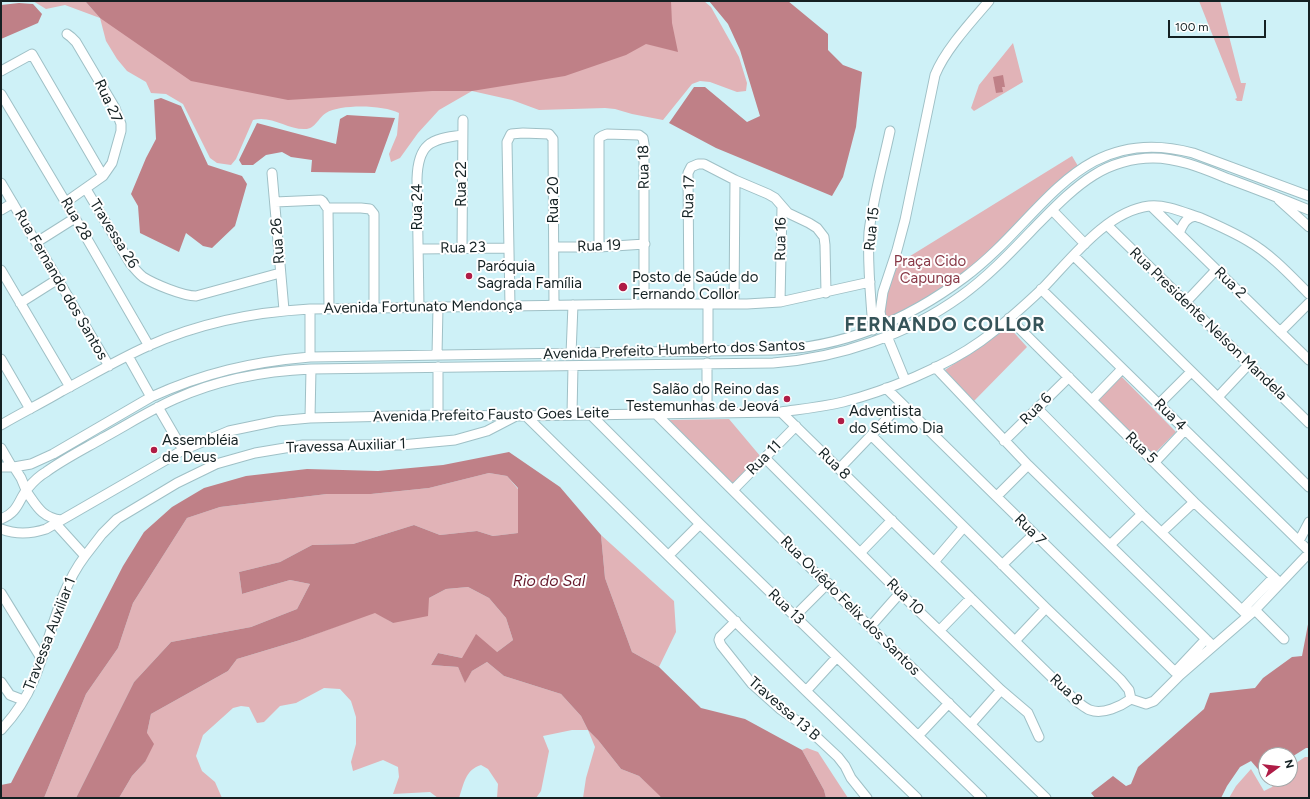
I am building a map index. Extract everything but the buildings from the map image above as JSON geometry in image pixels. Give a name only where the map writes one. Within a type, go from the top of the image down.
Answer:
[{"type":"street","points":[[883,326],[880,312],[883,292],[905,220],[935,75],[943,58],[951,47],[989,1]]},
{"type":"street","name":"Rua 27","points":[[66,202],[103,176],[112,163],[120,138],[121,124],[107,92],[76,42],[67,34]]},
{"type":"street","points":[[1,71],[32,54],[103,176]]},
{"type":"street","name":"Rua 28","points":[[1,94],[76,218],[149,346]]},
{"type":"street","name":"Rua 22","points":[[462,248],[463,120]]},
{"type":"street","name":"Rua 15","points":[[873,330],[869,247],[870,225],[890,131]]},
{"type":"street","name":"Rua 20","points":[[509,248],[507,140],[512,134],[522,133],[551,135],[554,139],[554,305]]},
{"type":"street","name":"Rua 18","points":[[599,247],[598,142],[600,138],[607,134],[639,135],[644,139],[644,304]]},
{"type":"street","name":"Rua 24","points":[[419,307],[417,179],[420,158],[426,147],[432,141],[444,137],[462,135]]},
{"type":"street","name":"Avenida Prefeito Humberto dos Santos","points":[[1,467],[31,464],[53,454],[151,398],[185,383],[220,371],[272,360],[310,356],[572,354],[791,350],[839,340],[883,326],[920,307],[966,276],[1002,244],[1061,184],[1076,172],[1089,163],[1106,155],[1124,150],[1148,146],[1176,148],[1309,196]]},
{"type":"street","name":"Avenida Prefeito Humberto dos Santos","points":[[1,519],[11,514],[26,490],[46,472],[158,407],[193,392],[249,376],[311,369],[790,362],[827,355],[887,336],[919,321],[961,296],[993,270],[1052,210],[1078,187],[1094,174],[1116,165],[1145,159],[1165,159],[1181,162],[1274,195],[1309,210]]},
{"type":"street","name":"Rua 17","points":[[689,304],[688,170],[695,164],[702,164],[734,180]]},
{"type":"street","name":"Rua 26","points":[[272,173],[284,310]]},
{"type":"street","points":[[1249,186],[1253,175]]},
{"type":"street","points":[[734,180],[734,304]]},
{"type":"street","name":"Rua 16","points":[[734,180],[772,196],[782,207],[780,302]]},
{"type":"street","name":"Rua Fernando dos Santos","points":[[1,183],[37,242],[108,366]]},
{"type":"street","name":"Travessa 26","points":[[86,189],[130,263],[138,273],[153,282],[184,294],[196,296],[280,273]]},
{"type":"street","points":[[1274,195],[1309,227]]},
{"type":"street","points":[[275,202],[321,200],[325,207],[328,208],[370,209],[373,213],[374,308]]},
{"type":"street","points":[[1,210],[13,203]]},
{"type":"street","name":"Avenida Prefeito Fausto Goes Leite","points":[[1,529],[14,533],[30,534],[46,529],[183,450],[210,438],[241,428],[277,421],[310,418],[438,415],[526,416],[572,414],[781,412],[816,408],[842,402],[886,388],[935,367],[974,346],[1009,318],[1041,289],[1106,225],[1125,214],[1151,206],[1176,210],[1195,216],[1237,234],[1260,248],[1287,271],[1309,294]]},
{"type":"street","name":"Rua 2","points":[[1151,206],[1309,360]]},
{"type":"street","points":[[782,207],[788,213],[817,228],[824,237],[826,245],[826,293]]},
{"type":"street","points":[[328,208],[329,308]]},
{"type":"street","points":[[1052,210],[1085,244]]},
{"type":"street","points":[[1179,233],[1186,219],[1195,216]]},
{"type":"street","points":[[37,242],[76,218]]},
{"type":"street","name":"Rua Presidente Nelson Mandela","points":[[1106,225],[1309,423]]},
{"type":"street","name":"Rua 19","points":[[554,246],[599,247],[645,244]]},
{"type":"street","points":[[509,248],[510,306]]},
{"type":"street","name":"Rua 23","points":[[418,249],[509,248]]},
{"type":"street","points":[[1074,256],[1309,487]]},
{"type":"street","points":[[1,270],[70,387]]},
{"type":"street","points":[[1185,303],[1216,270]]},
{"type":"street","points":[[20,303],[58,279]]},
{"type":"street","name":"Avenida Fortunato Mendonça","points":[[1,426],[108,366],[149,346],[179,334],[229,319],[284,310],[329,308],[734,304],[780,302],[870,282]]},
{"type":"street","name":"Rua 4","points":[[1041,289],[1160,404],[1309,552]]},
{"type":"street","points":[[1280,332],[1309,303]]},
{"type":"street","points":[[708,304],[708,352]]},
{"type":"street","points":[[572,354],[573,305]]},
{"type":"street","points":[[437,355],[438,307]]},
{"type":"street","points":[[310,309],[310,356]]},
{"type":"street","name":"Rua 5","points":[[1009,318],[1194,502],[1277,580]]},
{"type":"street","points":[[887,336],[904,380]]},
{"type":"street","points":[[790,362],[791,350]]},
{"type":"street","points":[[128,356],[151,398]]},
{"type":"street","points":[[1,360],[30,409]]},
{"type":"street","points":[[707,363],[707,413]]},
{"type":"street","points":[[1218,398],[1248,365]]},
{"type":"street","points":[[572,366],[572,414]]},
{"type":"street","points":[[438,367],[438,415]]},
{"type":"street","points":[[935,367],[1004,441],[1209,642]]},
{"type":"street","points":[[1092,400],[1122,368]]},
{"type":"street","points":[[310,418],[311,369]]},
{"type":"street","points":[[1160,404],[1191,372]]},
{"type":"street","name":"Rua 6","points":[[1004,441],[1069,377]]},
{"type":"street","name":"Rua 7","points":[[886,388],[1177,673]]},
{"type":"street","points":[[839,469],[901,404]]},
{"type":"street","points":[[158,407],[183,450]]},
{"type":"street","points":[[1037,408],[1142,514],[1245,613]]},
{"type":"street","name":"Rua 8","points":[[781,412],[1076,701],[1087,709],[1096,711],[1122,705],[1132,699]]},
{"type":"street","name":"Rua Oviêdo Felix dos Santos","points":[[655,413],[828,583],[870,627],[1046,798]]},
{"type":"street","name":"Rua 13","points":[[591,415],[700,524],[982,798]]},
{"type":"street","name":"Travessa Auxiliar 1","points":[[1,730],[15,714],[33,683],[64,592],[73,574],[102,534],[116,519],[192,475],[222,462],[255,453],[303,445],[401,445],[454,440],[486,431],[516,416]]},
{"type":"street","points":[[526,416],[806,691],[918,798]]},
{"type":"street","name":"Rua 11","points":[[733,490],[796,426]]},
{"type":"street","points":[[1155,462],[1185,430]]},
{"type":"street","points":[[872,436],[963,528],[1121,680],[1129,690],[1132,699],[1144,704],[1151,702],[1177,673],[1209,642],[1245,613],[1277,580],[1309,552]]},
{"type":"street","points":[[1,448],[37,506],[44,514],[59,522],[85,556]]},
{"type":"street","name":"Rua 10","points":[[765,458],[900,593],[1001,690],[1028,713],[1039,737]]},
{"type":"street","points":[[997,496],[1028,465]]},
{"type":"street","points":[[1162,532],[1194,502]]},
{"type":"street","points":[[1110,545],[1142,514]]},
{"type":"street","points":[[860,553],[892,520]]},
{"type":"street","points":[[1299,541],[1309,522]]},
{"type":"street","points":[[669,555],[700,524]]},
{"type":"street","points":[[934,562],[963,528]]},
{"type":"street","points":[[1002,565],[1034,534]]},
{"type":"street","points":[[1245,613],[1255,610],[1277,580]]},
{"type":"street","points":[[795,616],[828,583]]},
{"type":"street","points":[[1,593],[41,658]]},
{"type":"street","points":[[870,627],[900,593]]},
{"type":"street","points":[[940,630],[971,598]]},
{"type":"street","points":[[1015,641],[1046,608]]},
{"type":"street","points":[[1255,610],[1284,639]]},
{"type":"street","name":"Travessa 13 B","points":[[736,621],[719,638],[721,644],[755,687],[780,709],[806,727],[838,757],[851,778],[867,798]]},
{"type":"street","points":[[806,691],[837,657]]},
{"type":"street","points":[[1,682],[10,695],[23,700]]},
{"type":"street","points":[[970,724],[1001,690]]},
{"type":"street","points":[[918,736],[949,703]]},
{"type":"green space","points":[[33,1],[85,1],[100,18],[65,5],[46,9]]},
{"type":"green space","points":[[493,1],[704,1],[711,7],[739,57],[747,83],[746,91],[737,92],[710,82],[700,81],[692,84],[663,120],[605,108],[539,110],[512,100],[472,91]]},
{"type":"green space","points":[[1199,1],[1220,1],[1241,83],[1246,83],[1242,101],[1237,101],[1235,99],[1237,98],[1236,94]]},
{"type":"green space","points":[[100,18],[432,91],[472,91],[439,110],[418,133],[400,158],[391,162],[389,154],[397,135],[399,113],[383,108],[351,107],[341,108],[326,113],[314,126],[308,129],[291,127],[266,119],[253,120],[236,159],[231,165],[217,163],[210,158],[183,104],[166,94],[151,93],[146,82],[127,71],[117,59],[106,41]]},
{"type":"green space","points":[[1013,43],[1023,82],[974,111],[971,108],[979,85]]},
{"type":"green space","name":"Praça Cido Capunga","points":[[1072,156],[1078,166],[1055,184],[992,249],[965,274],[914,306],[884,319],[876,320],[884,289],[894,266]]},
{"type":"green space","points":[[1009,327],[1027,347],[973,402],[945,370]]},
{"type":"green space","points":[[1121,376],[1176,432],[1152,456],[1097,399]]},
{"type":"green space","points":[[729,419],[761,457],[733,486],[668,420]]},
{"type":"green space","points":[[489,473],[507,476],[518,489],[518,533],[493,536],[477,531],[440,535],[414,525],[353,544],[312,545],[280,562],[239,572],[242,594],[290,580],[310,584],[297,609],[251,627],[171,642],[134,682],[76,798],[44,798],[86,694],[118,648],[133,603],[187,518],[220,507],[327,494],[371,494],[429,488]]},
{"type":"green space","points":[[601,535],[674,601],[676,632],[659,667],[632,652],[605,578]]},
{"type":"green space","points":[[468,587],[489,598],[506,618],[513,640],[497,652],[462,658],[438,653],[431,665],[458,667],[465,682],[472,671],[487,662],[504,676],[561,694],[581,716],[588,730],[572,730],[543,736],[549,751],[541,791],[536,798],[497,798],[498,784],[488,769],[481,765],[476,767],[468,774],[459,798],[438,798],[430,792],[393,794],[399,777],[398,767],[383,760],[353,771],[351,762],[356,744],[356,717],[351,701],[340,689],[324,688],[296,703],[280,706],[264,722],[257,723],[249,707],[241,706],[233,708],[203,735],[196,756],[202,771],[215,782],[222,798],[119,798],[132,776],[145,762],[147,733],[151,714],[228,671],[237,659],[300,640],[375,612],[393,623],[429,598],[446,589]]},
{"type":"green space","points":[[588,730],[621,769],[639,776],[661,796],[661,798],[583,798],[586,778],[595,747]]},
{"type":"green space","points":[[807,748],[818,752],[848,798],[826,798],[824,790],[802,750]]},
{"type":"green space","points":[[1305,757],[1309,757],[1309,798],[1229,798],[1236,786],[1251,769],[1258,781],[1258,787],[1262,787],[1264,791],[1272,787],[1298,787],[1298,762]]},
{"type":"water","points":[[85,1],[671,1],[672,23],[678,52],[646,44],[626,55],[565,76],[472,91],[432,91],[288,100],[191,81],[100,18]]},
{"type":"water","points":[[709,1],[788,1],[828,34],[828,50],[843,65],[862,72],[856,127],[843,177],[832,196],[716,148],[669,123],[694,87],[705,87],[747,122],[760,116],[740,50],[728,24]]},
{"type":"water","points":[[19,3],[33,4],[42,14],[38,23],[1,39],[1,5]]},
{"type":"water","points":[[1003,75],[1005,87],[1002,87],[1003,92],[996,93],[993,77]]},
{"type":"water","points":[[161,98],[181,106],[208,165],[242,176],[247,184],[235,226],[212,248],[203,246],[186,233],[179,252],[140,233],[138,206],[131,194],[146,158],[156,139],[154,100]]},
{"type":"water","points":[[347,115],[395,118],[375,173],[311,172],[312,160],[291,157],[282,152],[266,155],[253,165],[242,165],[239,160],[257,123],[336,144],[340,119]]},
{"type":"water","name":"Rio do Sal","points":[[509,452],[560,487],[601,535],[605,578],[632,652],[659,667],[701,708],[745,719],[802,750],[824,790],[826,798],[661,798],[639,776],[621,769],[588,730],[581,716],[561,694],[504,676],[487,662],[472,671],[465,683],[458,667],[431,665],[438,653],[462,658],[476,634],[497,652],[513,640],[506,618],[489,598],[468,587],[446,589],[429,598],[428,616],[393,623],[375,613],[300,640],[237,659],[228,671],[151,714],[147,733],[154,744],[145,762],[132,776],[119,798],[76,798],[134,682],[171,642],[251,627],[297,609],[310,584],[290,580],[242,594],[239,572],[280,562],[312,545],[353,544],[414,525],[440,535],[477,531],[493,536],[518,533],[518,488],[507,476],[489,473],[429,488],[371,494],[327,494],[220,507],[187,518],[133,603],[118,648],[86,694],[44,798],[1,798],[1,785],[11,783],[123,566],[144,532],[172,507],[204,488],[246,476],[307,469],[378,471],[443,465]]},
{"type":"water","points":[[1309,619],[1309,748],[1306,748],[1298,753],[1298,747],[1258,747],[1258,769],[1251,761],[1240,767],[1221,798],[1095,798],[1091,793],[1113,776],[1126,786],[1131,784],[1138,767],[1204,709],[1210,693],[1255,688],[1263,678],[1292,657],[1302,656]]},
{"type":"place","name":"Paróquia Sagrada Família","points":[[469,276]]},
{"type":"place","name":"Posto de Saúde do Fernando Collor","points":[[623,287]]},
{"type":"place","name":"Salão do Reino das Testemunhas de Jeová","points":[[787,399]]},
{"type":"place","name":"Adventista do Sétimo Dia","points":[[841,421]]},
{"type":"place","name":"Assembléia de Deus","points":[[154,450]]},
{"type":"district","name":"FERNANDO COLLOR","points":[[945,325]]}]
